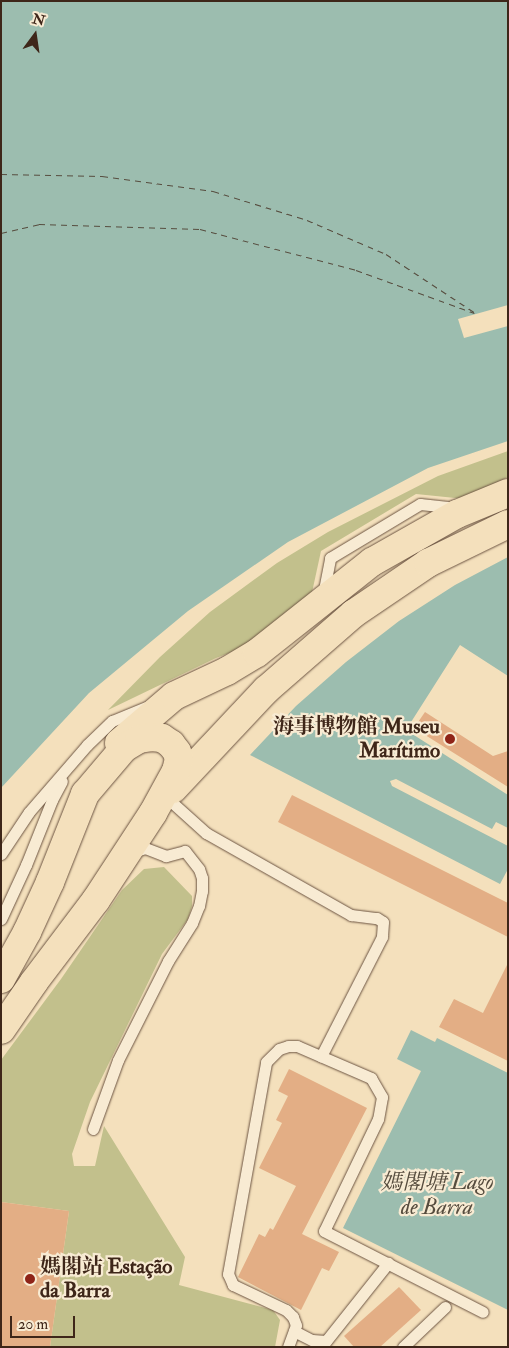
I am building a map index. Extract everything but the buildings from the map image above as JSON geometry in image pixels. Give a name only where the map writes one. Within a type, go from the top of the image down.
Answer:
[{"type":"main road","points":[[1,979],[27,932],[60,860],[79,808],[108,756],[120,742],[174,696],[227,671],[257,654],[372,562],[414,537],[508,492]]},
{"type":"main road","points":[[159,805],[266,690],[353,614],[428,562],[508,524]]},
{"type":"main road","points":[[1,1030],[34,982],[96,900],[159,805],[172,780],[179,759],[174,748],[162,738],[139,739],[124,748],[88,793]]},
{"type":"lane","points":[[1,854],[29,812],[87,745],[112,721],[174,696]]},
{"type":"lane","points":[[1,919],[26,865],[52,800],[87,745]]},
{"type":"lane","points":[[159,805],[351,915],[377,918],[383,922],[382,937],[321,1056]]},
{"type":"lane","points":[[93,1129],[118,1060],[168,961],[192,923],[202,892],[202,878],[199,869],[185,851],[166,856],[145,848],[137,850],[124,858]]},
{"type":"lane","points":[[288,1347],[296,1325],[293,1317],[286,1310],[233,1285],[228,1274],[266,1062],[279,1049],[288,1046],[297,1046],[371,1078],[382,1097],[378,1119],[324,1231],[482,1312]]},
{"type":"lane","points":[[294,1331],[312,1340],[326,1341],[388,1263]]},
{"type":"lane","points":[[403,1347],[445,1306]]},
{"type":"shaded area","points":[[508,451],[508,477],[465,499],[416,494],[321,551],[311,597],[255,643],[216,658],[108,710],[160,657],[210,612],[277,563],[328,532],[438,476]]},
{"type":"shaded area","points":[[164,867],[192,896],[192,906],[188,919],[162,954],[90,1102],[72,1154],[74,1166],[95,1166],[104,1126],[185,1257],[179,1285],[273,1310],[280,1320],[275,1347],[50,1347],[69,1211],[1,1202],[1,1060],[61,979],[122,890],[144,869]]},
{"type":"water","points":[[1,1],[508,1],[508,441],[428,468],[288,542],[188,611],[89,693],[1,788]]},
{"type":"water","points":[[508,557],[508,676],[460,645],[406,730],[508,795],[508,828],[496,822],[492,829],[396,779],[390,781],[392,786],[508,846],[508,869],[500,884],[250,755],[296,706],[346,662],[399,621],[455,585]]},
{"type":"water","name":"媽閣塘 Lago de Barra","points":[[411,1030],[435,1042],[437,1038],[508,1073],[508,1310],[343,1228],[421,1071],[397,1059]]},
{"type":"pier","points":[[508,305],[508,326],[464,338],[458,319]]},
{"type":"ferry route","points":[[1,174],[102,176],[213,191],[307,220],[386,254],[477,314]]},
{"type":"ferry route","points":[[1,233],[39,224],[200,229],[356,270],[474,313]]},
{"type":"place","name":"海事博物館 Museu Marítimo","points":[[450,739]]},
{"type":"place","name":"媽閣站 Estação da Barra","points":[[30,1279]]}]
